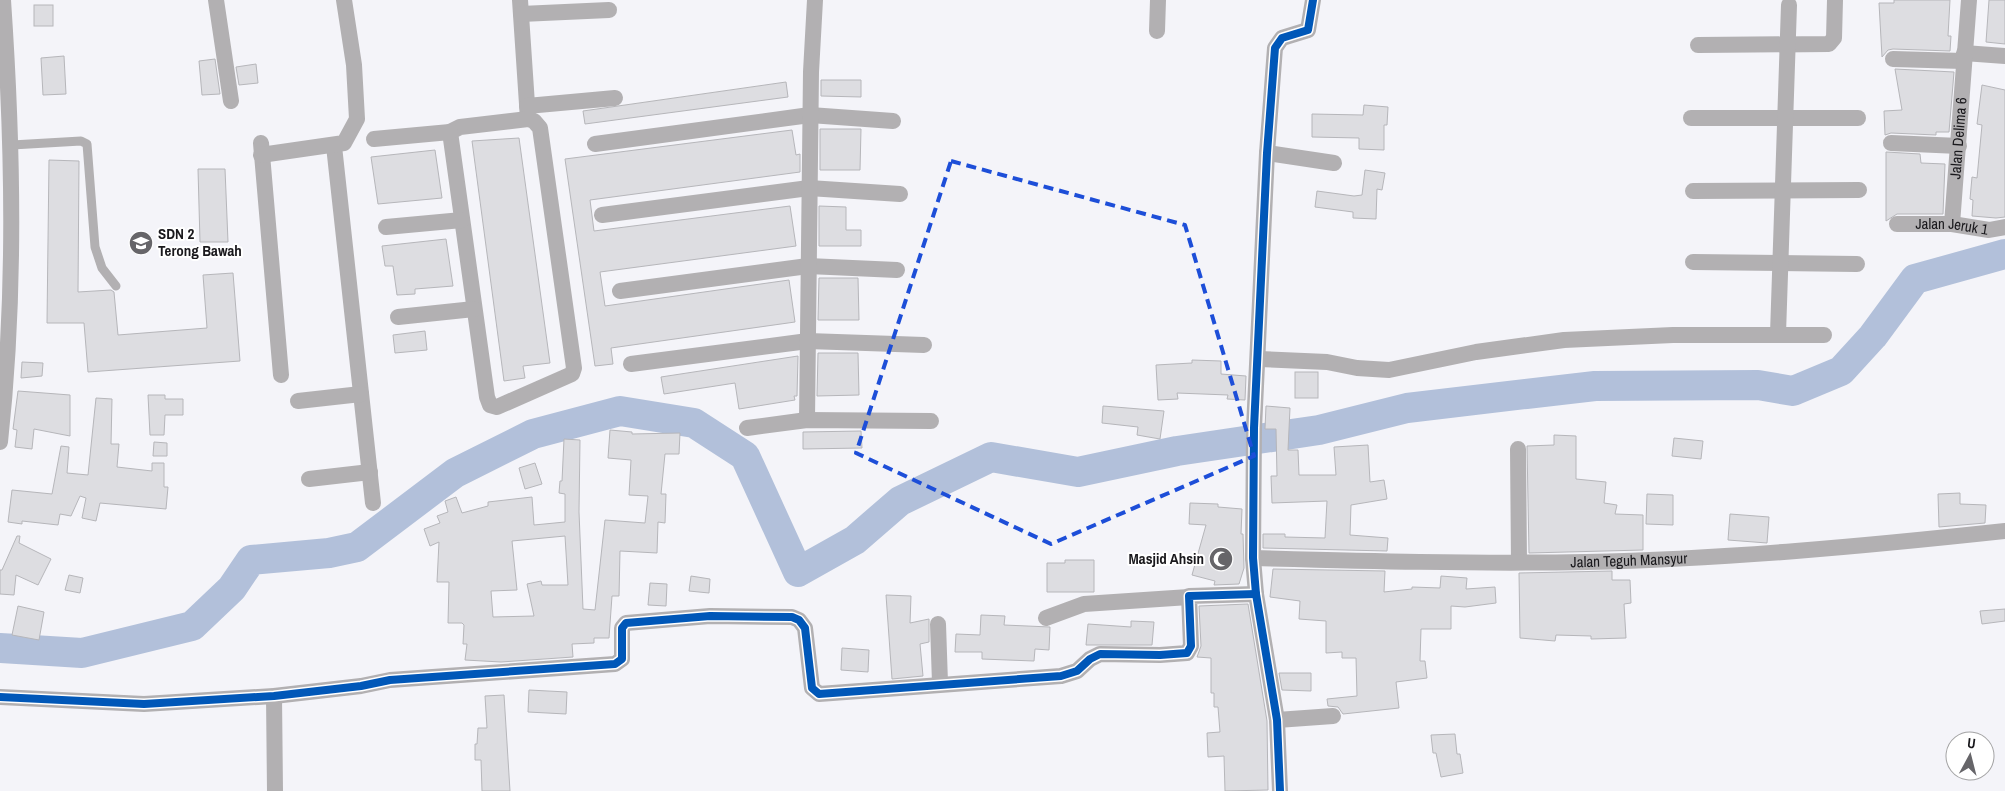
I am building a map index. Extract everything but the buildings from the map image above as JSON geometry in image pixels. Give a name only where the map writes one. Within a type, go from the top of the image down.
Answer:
[{"type":"street","points":[[0,442],[6,253],[12,146],[3,0]]},
{"type":"street","points":[[216,0],[231,101]]},
{"type":"street","points":[[281,375],[261,149],[344,144],[357,119],[354,65],[344,0]]},
{"type":"street","points":[[806,420],[810,115],[815,0]]},
{"type":"street","points":[[1156,31],[1158,0]]},
{"type":"street","points":[[1280,791],[1277,720],[1256,594],[1253,558],[1254,428],[1259,359],[1267,153],[1275,48],[1282,38],[1308,30],[1313,0]]},
{"type":"street","points":[[1698,45],[1824,45],[1833,42],[1835,0]]},
{"type":"street","name":"Jalan Delima 6","points":[[1952,224],[1969,0]]},
{"type":"street","points":[[1778,334],[1782,263],[1789,4]]},
{"type":"street","points":[[450,132],[487,397],[490,405],[497,407],[572,374],[574,368],[540,128],[528,113],[520,7],[609,10]]},
{"type":"street","points":[[1893,59],[2005,56]]},
{"type":"street","points":[[374,139],[450,132],[460,127],[528,113],[616,98]]},
{"type":"street","points":[[595,144],[810,115],[893,121]]},
{"type":"street","points":[[1691,118],[1858,118]]},
{"type":"street","points":[[1891,143],[1959,146]]},
{"type":"street","points":[[334,146],[373,503]]},
{"type":"street","points":[[1267,153],[1334,162]]},
{"type":"street","points":[[602,216],[809,188],[900,194]]},
{"type":"street","points":[[1693,191],[1859,190]]},
{"type":"street","points":[[386,227],[462,220]]},
{"type":"street","name":"Jalan Jeruk 1","points":[[1898,224],[1952,224],[1989,230],[2005,227]]},
{"type":"street","points":[[1693,262],[1857,264]]},
{"type":"street","points":[[620,291],[808,266],[897,270]]},
{"type":"street","points":[[398,317],[474,309]]},
{"type":"street","points":[[1259,359],[1327,362],[1357,368],[1389,370],[1503,347],[1564,340],[1674,335],[1824,335]]},
{"type":"street","points":[[630,364],[808,341],[924,345]]},
{"type":"street","points":[[298,401],[361,394]]},
{"type":"street","points":[[747,428],[806,420],[931,421]]},
{"type":"street","points":[[1518,449],[1519,562]]},
{"type":"street","points":[[309,479],[370,472]]},
{"type":"street","name":"Jalan Teguh Mansyur","points":[[1253,558],[1587,562],[1862,547],[2005,531]]},
{"type":"street","points":[[1046,618],[1084,604],[1256,594]]},
{"type":"street","points":[[0,697],[144,704],[274,696],[361,686],[390,680],[616,664],[622,659],[622,628],[626,623],[710,616],[792,618],[799,620],[805,628],[812,686],[818,693],[1067,675],[1081,668],[1093,657],[1103,653],[1136,655],[1187,653],[1191,646],[1189,597]]},
{"type":"street","points":[[938,624],[940,683]]},
{"type":"street","points":[[274,696],[276,791]]},
{"type":"street","points":[[1277,720],[1333,716]]},
{"type":"lane","points":[[12,146],[81,141],[88,144],[95,247],[102,268],[116,286]]},
{"type":"highlighted area","points":[[951,161],[1185,225],[1254,456],[1051,544],[856,453]]},
{"type":"waterway","points":[[0,648],[82,653],[192,626],[232,588],[251,560],[329,553],[357,547],[455,473],[533,434],[620,411],[694,423],[745,456],[798,572],[855,540],[900,501],[991,457],[1078,472],[1177,451],[1319,430],[1407,408],[1595,386],[1758,385],[1793,391],[1841,371],[1873,336],[1915,279],[2005,254]]},
{"type":"cycle path","points":[[1280,791],[1277,720],[1256,594],[1253,558],[1254,428],[1267,153],[1275,48],[1282,38],[1308,30],[1313,0]]},
{"type":"cycle path","points":[[0,697],[144,704],[274,696],[361,686],[390,680],[615,664],[622,659],[622,628],[626,623],[710,616],[792,617],[799,620],[805,628],[812,688],[819,694],[1061,676],[1077,671],[1090,659],[1100,654],[1160,655],[1187,653],[1191,646],[1189,596],[1256,594]]},
{"type":"place","name":"SDN 2 Terong Bawah","points":[[141,243]]},
{"type":"place","name":"Masjid Ahsin","points":[[1221,559]]}]
